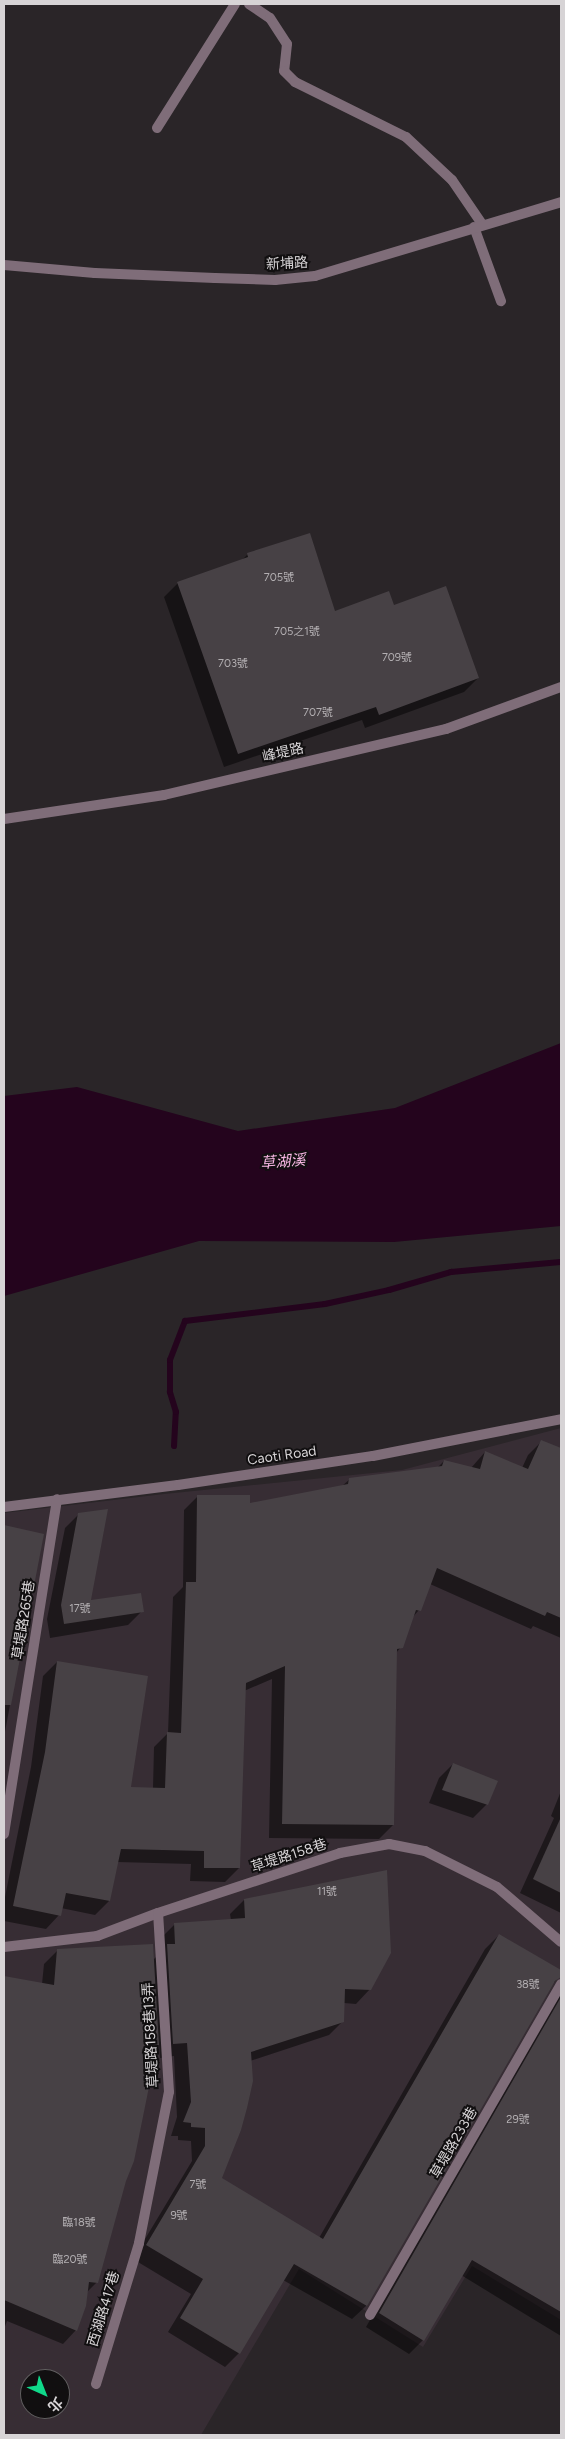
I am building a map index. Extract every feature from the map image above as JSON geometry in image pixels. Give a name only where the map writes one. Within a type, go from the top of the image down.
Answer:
[{"type":"street","points":[[157,128],[235,4]]},
{"type":"street","points":[[249,4],[270,18],[287,44],[284,71],[295,82],[406,137],[452,180],[478,226],[501,301]]},
{"type":"street","name":"新埔路","points":[[4,265],[95,273],[275,280],[315,276],[561,202]]},
{"type":"street","name":"峰堤路","points":[[4,819],[170,794],[417,736],[446,729],[561,687]]},
{"type":"street","name":"Caoti Road","points":[[4,1506],[178,1485],[373,1456],[561,1419]]},
{"type":"street","name":"草堤路265巷","points":[[4,1834],[57,1499]]},
{"type":"street","name":"草堤路158巷","points":[[4,1947],[97,1936],[158,1913],[340,1853],[389,1844],[425,1851],[497,1887],[561,1942]]},
{"type":"street","name":"草堤路158巷13弄","points":[[139,2243],[169,2092],[158,1913]]},
{"type":"street","name":"草堤路233巷","points":[[370,2315],[561,1984]]},
{"type":"street","name":"西湖路417巷","points":[[96,2384],[139,2243]]},
{"type":"shaded area","points":[[561,1428],[561,2320],[472,2266],[423,2347],[299,2269],[201,2435],[4,2435],[4,1513],[164,1494],[402,1470]]},
{"type":"water","name":"草湖溪","points":[[561,1043],[561,1226],[394,1242],[199,1241],[4,1296],[4,1096],[77,1087],[238,1131],[395,1108]]},
{"type":"building","points":[[310,533],[335,611],[389,591],[394,605],[446,586],[479,678],[379,715],[376,707],[238,754],[177,582],[248,557],[247,553]]},
{"type":"building","points":[[541,1440],[561,1448],[561,1618],[547,1612],[545,1616],[437,1568],[421,1611],[416,1610],[403,1648],[397,1649],[394,1825],[282,1824],[285,1666],[246,1683],[240,1868],[204,1868],[204,1851],[121,1849],[110,1901],[66,1893],[61,1916],[13,1906],[45,1752],[57,1661],[148,1676],[131,1787],[165,1788],[167,1732],[181,1733],[186,1582],[196,1582],[197,1495],[250,1495],[250,1503],[348,1484],[349,1478],[442,1466],[444,1460],[480,1469],[485,1451],[528,1469]]},
{"type":"building","points":[[108,1509],[91,1600],[141,1593],[144,1612],[64,1624],[61,1605],[78,1513]]},
{"type":"building","points":[[4,1525],[44,1534],[11,1705],[4,1705]]},
{"type":"building","points":[[453,1763],[498,1781],[488,1805],[442,1790]]},
{"type":"building","points":[[561,1817],[561,1893],[533,1879]]},
{"type":"building","points":[[387,1870],[391,1953],[371,1990],[345,1989],[344,2022],[251,2052],[253,2081],[247,2108],[241,2130],[222,2178],[323,2239],[499,1934],[561,1970],[561,1977],[555,1981],[367,2306],[294,2264],[240,2354],[180,2318],[203,2279],[146,2245],[205,2146],[205,2128],[191,2127],[191,2123],[183,2122],[191,2102],[187,2043],[173,2044],[167,1944],[175,1944],[174,1923],[245,1918],[244,1899]]},
{"type":"building","points":[[153,1944],[159,2045],[152,2046],[151,2077],[134,2161],[126,2181],[98,2283],[89,2282],[86,2306],[77,2331],[4,2300],[4,1976],[54,1985],[57,1949]]},
{"type":"building","points":[[561,1997],[561,2312],[472,2260],[424,2341],[379,2313]]},
{"type":"waterway","points":[[174,1446],[176,1412],[170,1392],[170,1360],[185,1321],[325,1304],[389,1290],[451,1272],[561,1262]]}]
